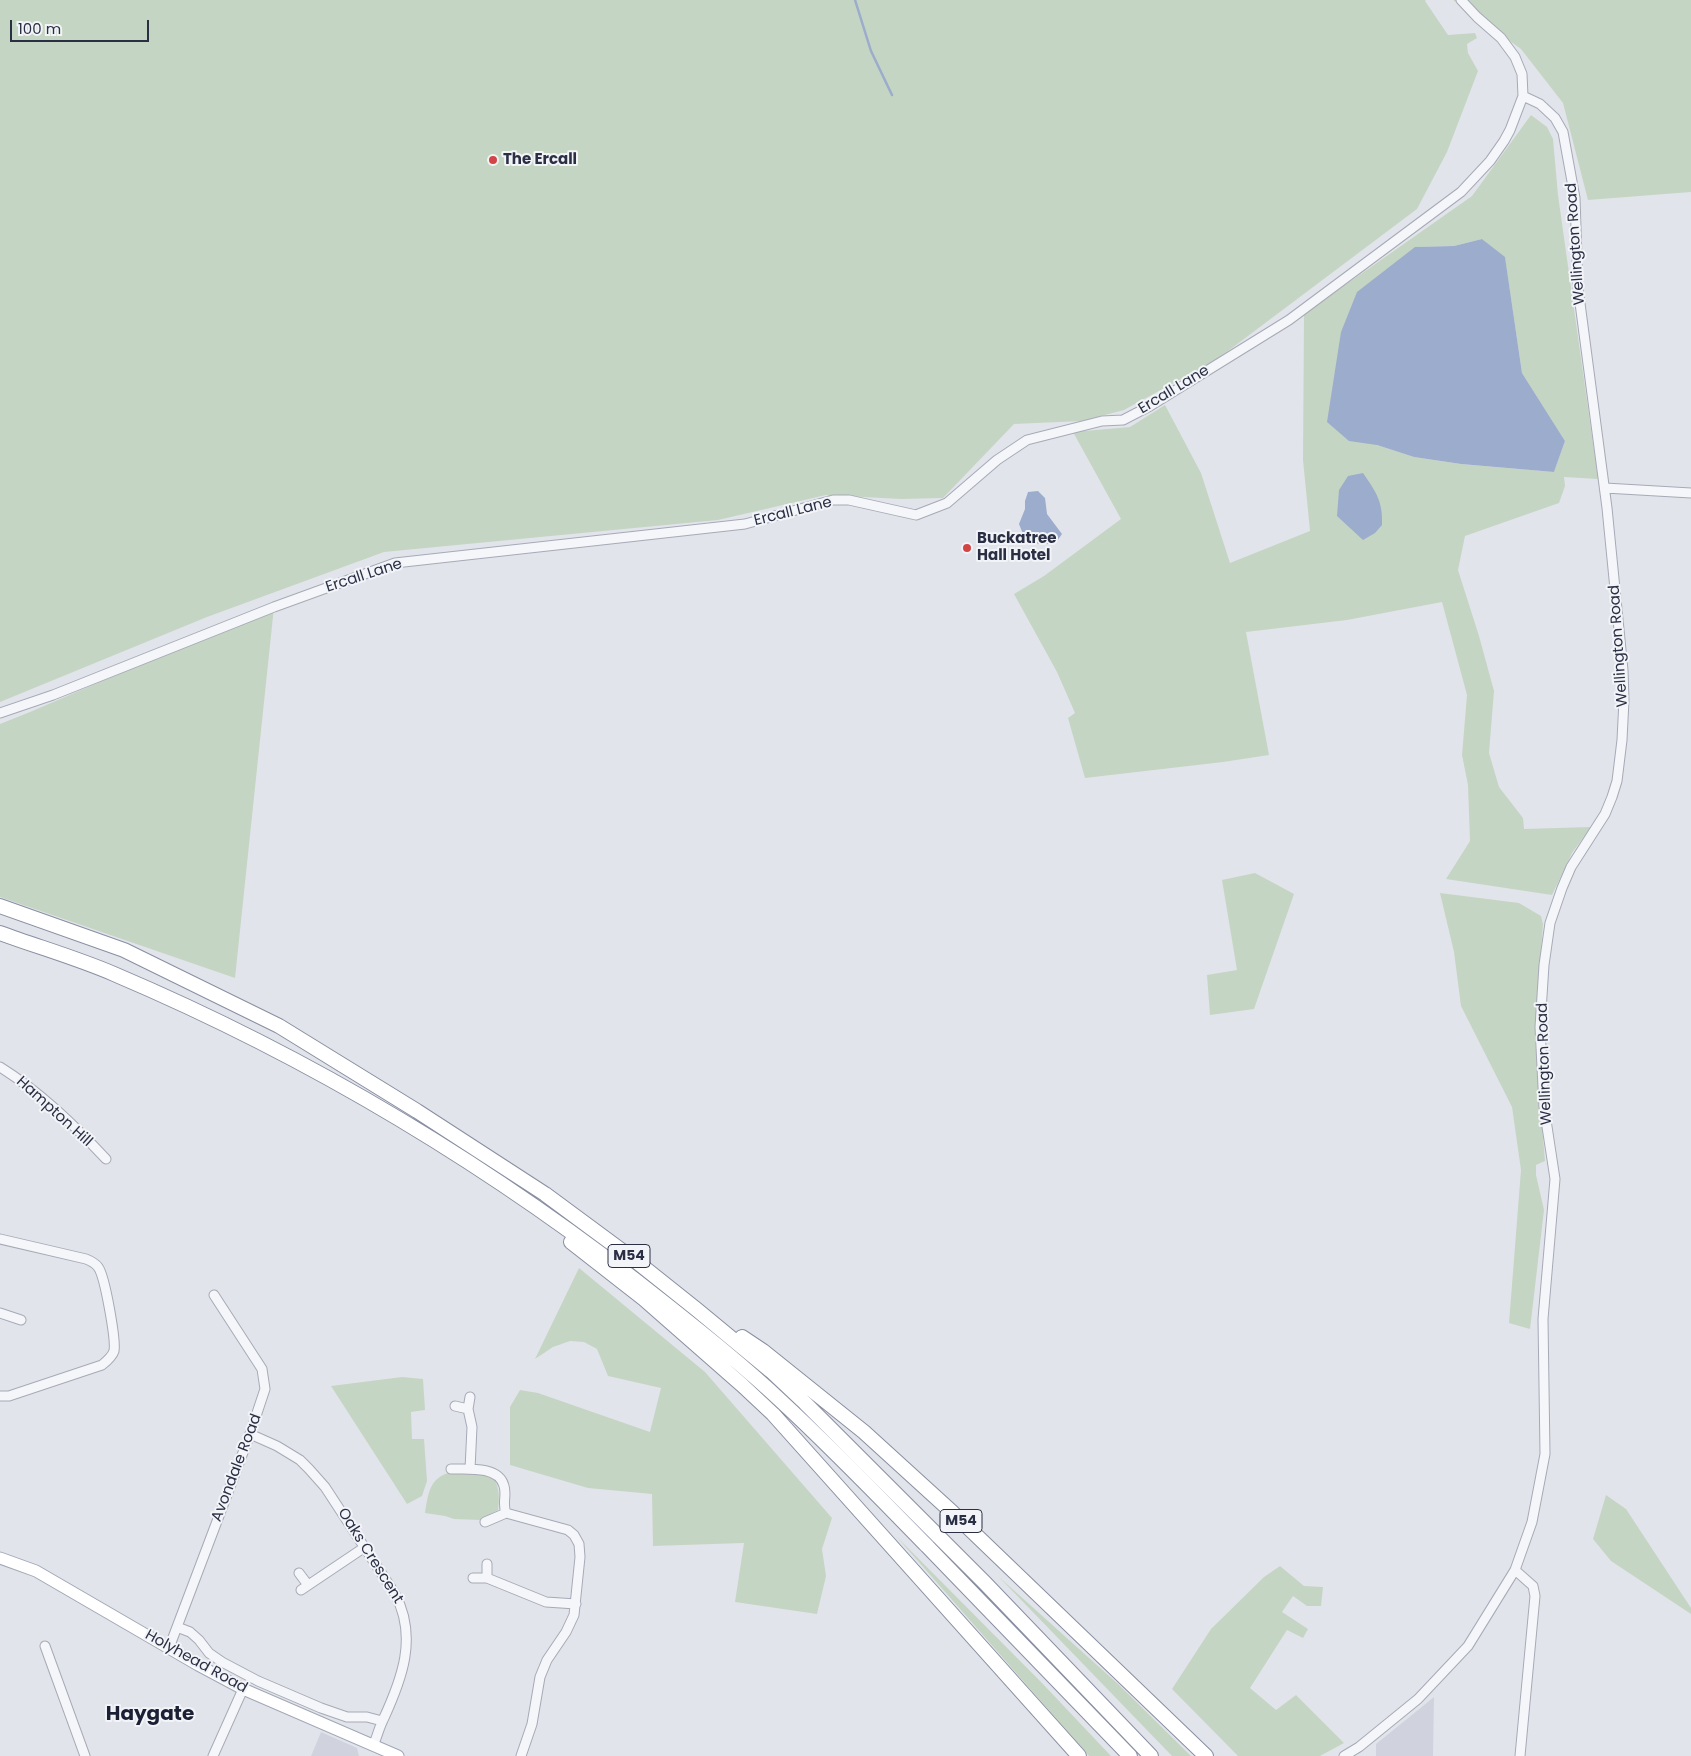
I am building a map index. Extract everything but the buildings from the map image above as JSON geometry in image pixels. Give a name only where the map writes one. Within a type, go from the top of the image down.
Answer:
[{"type":"highway","name":"M54","points":[[0,906],[124,950],[279,1026],[417,1111],[544,1194],[637,1262],[771,1371],[805,1403],[985,1583],[1151,1756]]},
{"type":"highway","name":"M54","points":[[0,933],[112,973],[270,1046],[407,1124],[508,1188],[574,1234],[707,1336],[779,1399],[882,1500],[1130,1756]]},
{"type":"highway","name":"M54","points":[[508,1188],[583,1253],[644,1300],[773,1414],[1079,1756]]},
{"type":"highway","name":"M54","points":[[696,1309],[763,1351],[864,1432],[953,1513],[1206,1756]]},
{"type":"main road","name":"Holyhead Road","points":[[0,1558],[36,1571],[243,1689],[379,1751],[398,1756]]},
{"type":"street","points":[[1461,0],[1501,38],[1515,57],[1522,74],[1523,96]]},
{"type":"street","name":"Wellington Road","points":[[1344,1756],[1418,1699],[1468,1646],[1515,1570],[1532,1522],[1546,1454],[1543,1318],[1555,1179],[1543,1098],[1540,1027],[1544,965],[1550,923],[1562,888],[1571,867],[1605,814],[1617,781],[1622,740],[1623,670],[1604,488],[1578,288],[1575,198],[1563,132],[1555,118],[1540,104],[1523,96]]},
{"type":"street","name":"Ercall Lane","points":[[0,713],[53,695],[274,608],[394,564],[745,524],[833,500],[849,500],[916,515],[947,504],[997,460],[1027,440],[1102,421],[1123,420],[1150,406],[1289,320],[1461,192],[1490,161],[1504,141],[1523,96]]},
{"type":"street","points":[[1604,488],[1691,493]]},
{"type":"street","name":"Hampton Hill","points":[[0,1067],[16,1077],[70,1121],[106,1159]]},
{"type":"street","points":[[0,1239],[78,1257],[93,1262],[100,1268],[105,1284],[114,1349],[112,1355],[102,1365],[9,1396],[0,1396]]},
{"type":"street","name":"Avondale Road","points":[[169,1648],[250,1434],[265,1389],[262,1369],[214,1294]]},
{"type":"street","points":[[0,1313],[21,1320]]},
{"type":"street","points":[[470,1397],[468,1409],[472,1427],[470,1469]]},
{"type":"street","points":[[454,1406],[468,1409]]},
{"type":"street","name":"Oaks Crescent","points":[[250,1434],[300,1460],[325,1486],[403,1608],[406,1624],[405,1658],[393,1698],[382,1721],[379,1751]]},
{"type":"street","points":[[452,1469],[492,1472],[500,1478],[505,1487],[503,1507],[506,1513]]},
{"type":"street","points":[[486,1522],[506,1513],[562,1528],[574,1535],[579,1544],[580,1557],[574,1615],[566,1632],[546,1660],[540,1677],[532,1724],[521,1756]]},
{"type":"street","points":[[300,1573],[304,1588],[365,1547]]},
{"type":"street","points":[[487,1564],[487,1578]]},
{"type":"street","points":[[1515,1570],[1532,1586],[1535,1596],[1520,1756]]},
{"type":"street","points":[[473,1578],[487,1578],[546,1602],[576,1604]]},
{"type":"street","name":"Holyhead Road","points":[[177,1627],[190,1632],[209,1653],[222,1662],[258,1681],[347,1717],[367,1717],[382,1721]]},
{"type":"street","points":[[45,1646],[85,1756]]},
{"type":"street","points":[[213,1756],[243,1689]]},
{"type":"shaded area","points":[[1434,1697],[1433,1756],[1376,1756],[1376,1744]]},
{"type":"shaded area","points":[[321,1732],[357,1748],[359,1756],[311,1756]]},
{"type":"green space","points":[[0,0],[1426,0],[1448,35],[1475,33],[1477,38],[1467,44],[1468,53],[1478,71],[1447,152],[1417,209],[1216,360],[1124,410],[1082,421],[1014,424],[943,498],[901,499],[826,495],[718,520],[384,552],[207,617],[0,702]]},
{"type":"green space","points":[[1453,0],[1691,0],[1691,192],[1588,200],[1563,103],[1521,49]]},
{"type":"green space","points":[[1531,115],[1547,127],[1553,139],[1558,195],[1598,479],[1564,477],[1565,486],[1559,503],[1465,536],[1458,570],[1494,691],[1489,753],[1499,787],[1523,818],[1524,829],[1591,827],[1572,853],[1552,895],[1446,879],[1470,841],[1468,785],[1462,755],[1467,695],[1442,602],[1347,620],[1246,632],[1269,755],[1085,778],[1068,718],[1075,713],[1057,672],[1014,594],[1044,576],[1121,519],[1073,432],[1130,427],[1165,405],[1201,473],[1230,563],[1310,531],[1303,460],[1304,314],[1472,196]],"holes":[[[1482,239],[1505,258],[1522,373],[1565,441],[1554,472],[1461,464],[1414,457],[1377,445],[1415,247],[1454,246]]]},
{"type":"green space","points":[[274,607],[235,978],[0,897],[0,724]]},
{"type":"green space","points":[[1255,873],[1294,894],[1254,1009],[1210,1015],[1207,975],[1237,970],[1222,880]]},
{"type":"green space","points":[[1440,893],[1519,903],[1541,916],[1543,924],[1535,1039],[1545,1161],[1536,1165],[1536,1175],[1544,1210],[1530,1329],[1509,1323],[1521,1170],[1512,1107],[1461,1006],[1454,952]]},
{"type":"green space","points":[[579,1268],[705,1372],[832,1518],[822,1549],[826,1576],[817,1614],[735,1602],[744,1543],[653,1546],[652,1494],[588,1488],[510,1465],[510,1407],[520,1390],[538,1393],[650,1432],[661,1388],[608,1376],[597,1349],[584,1342],[570,1341],[553,1347],[535,1359]]},
{"type":"green space","points":[[402,1377],[423,1379],[425,1410],[411,1412],[412,1439],[424,1439],[427,1481],[422,1496],[407,1504],[331,1386]]},
{"type":"green space","points":[[448,1473],[475,1474],[488,1476],[493,1479],[498,1490],[498,1510],[480,1520],[454,1519],[425,1513],[430,1488],[437,1479]]},
{"type":"green space","points":[[1606,1495],[1626,1509],[1691,1608],[1691,1614],[1611,1561],[1593,1539]]},
{"type":"green space","points":[[896,1536],[1042,1683],[1111,1756],[1089,1756]]},
{"type":"green space","points":[[1280,1566],[1304,1586],[1323,1587],[1321,1606],[1307,1606],[1293,1596],[1282,1612],[1308,1629],[1303,1638],[1287,1630],[1250,1688],[1276,1710],[1296,1695],[1344,1743],[1320,1756],[1238,1756],[1172,1689],[1211,1629],[1264,1577]]},
{"type":"green space","points":[[999,1577],[1118,1684],[1191,1756],[1172,1756]]},
{"type":"water","points":[[1482,239],[1505,257],[1522,373],[1565,441],[1554,472],[1461,464],[1414,457],[1377,445],[1349,441],[1327,422],[1341,332],[1357,292],[1415,247],[1454,246]]},
{"type":"water","points":[[1363,473],[1378,497],[1382,525],[1375,533],[1363,540],[1337,516],[1339,490],[1348,476]]},
{"type":"water","points":[[1038,491],[1045,498],[1047,514],[1062,534],[1055,544],[1039,544],[1025,539],[1019,524],[1025,509],[1028,492]]},
{"type":"waterway","points":[[855,0],[871,51],[892,95]]},
{"type":"place","name":"The Ercall","points":[[493,160]]},
{"type":"place","name":"Buckatree Hall Hotel","points":[[967,548]]},
{"type":"district","name":"Haygate","points":[[150,1715]]}]
